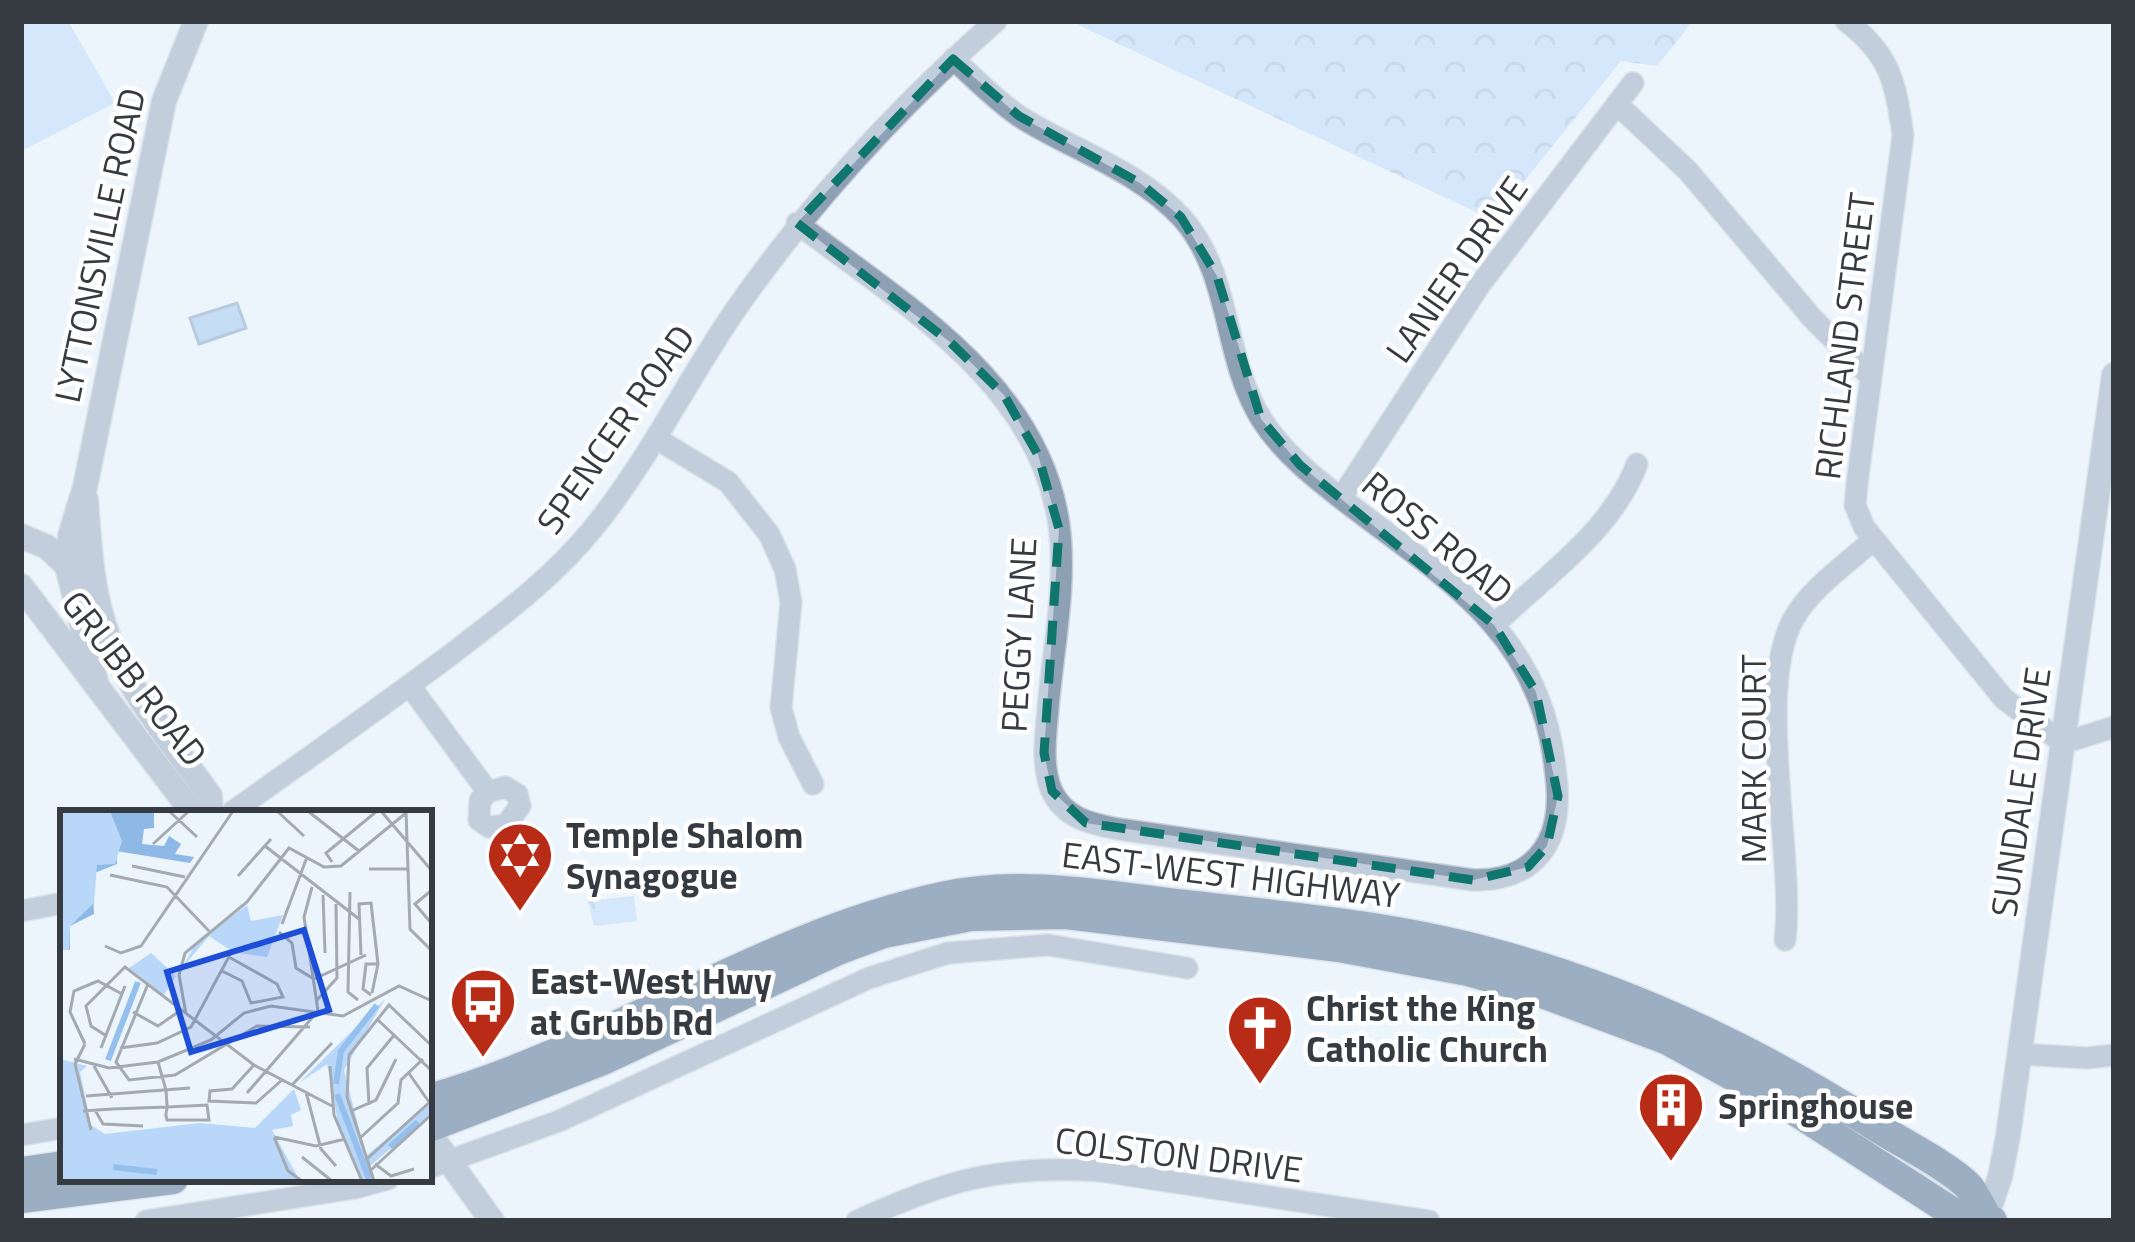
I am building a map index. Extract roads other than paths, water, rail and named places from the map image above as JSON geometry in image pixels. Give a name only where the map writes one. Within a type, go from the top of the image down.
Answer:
[{"type":"main road","name":"EAST-WEST HIGHWAY","points":[[432,1098],[611,1027],[804,937],[863,916],[948,895],[1021,888],[1393,932],[1495,953],[1591,983],[1695,1025],[1805,1082],[1967,1185],[1986,1220]]},
{"type":"main road","name":"EAST-WEST HIGHWAY","points":[[432,1129],[552,1082],[884,933],[971,916],[1027,913],[1094,917],[1403,957],[1468,971],[1604,1013],[1742,1078],[1952,1212],[1986,1220]]},
{"type":"main road","points":[[21,1172],[60,1166]]},
{"type":"main road","points":[[21,1198],[149,1182]]},
{"type":"street","name":"LYTTONSVILLE ROAD","points":[[97,686],[67,566],[70,536],[85,488],[164,101],[196,21]]},
{"type":"street","name":"SPENCER ROAD","points":[[235,810],[410,686],[558,568],[596,525],[657,439],[730,317],[797,223],[952,59],[996,21]]},
{"type":"street","name":"RICHLAND STREET","points":[[1846,21],[1882,56],[1894,77],[1904,135],[1855,505],[1873,540],[2004,699],[2063,742]]},
{"type":"street","name":"ROSS ROAD","points":[[952,59],[1019,116],[1140,182],[1181,217],[1207,252],[1217,276],[1241,371],[1261,419],[1300,465],[1442,575],[1494,625],[1527,668],[1550,731],[1556,821],[1547,846],[1528,867],[1490,881],[1118,829]]},
{"type":"street","name":"LANIER DRIVE","points":[[1341,498],[1479,286],[1633,83]]},
{"type":"street","points":[[1617,104],[1688,171],[1813,319],[1870,376]]},
{"type":"street","name":"PEGGY LANE","points":[[797,223],[950,342],[1004,395],[1038,455],[1052,491],[1060,564],[1044,753],[1052,790],[1070,813],[1086,823],[1118,829]]},
{"type":"street","name":"SUNDALE DRIVE","points":[[1986,1220],[2000,1177],[2020,1054],[2063,742],[2106,481],[2114,375]]},
{"type":"street","points":[[657,439],[728,482],[769,534],[791,602],[781,708],[789,737],[813,784]]},
{"type":"street","points":[[1494,625],[1606,520],[1627,490],[1636,464]]},
{"type":"street","name":"LYTTONSVILLE ROAD","points":[[85,488],[94,586]]},
{"type":"street","name":"GRUBB ROAD","points":[[21,536],[47,547],[94,586],[115,652],[146,706],[210,796],[211,810]]},
{"type":"street","name":"MARK COURT","points":[[1785,940],[1789,910],[1783,872],[1778,665],[1795,616],[1873,540]]},
{"type":"street","name":"GRUBB ROAD","points":[[25,603],[97,686],[191,810]]},
{"type":"street","points":[[410,686],[488,791]]},
{"type":"street","points":[[2063,742],[2114,727]]},
{"type":"street","points":[[21,911],[60,904]]},
{"type":"street","name":"EAST-WEST HIGHWAY","points":[[1091,951],[1094,917]]},
{"type":"street","points":[[492,1221],[440,1165],[559,1121],[869,978],[949,953],[1048,944],[1187,968]]},
{"type":"street","points":[[2020,1054],[2114,1055]]},
{"type":"street","points":[[21,1135],[60,1129]]},
{"type":"street","name":"COLSTON DRIVE","points":[[857,1221],[958,1179],[1049,1168],[1430,1221]]},
{"type":"street","points":[[146,1221],[375,1182]]},
{"type":"place","name":"Temple Shalom Synagogue","points":[[520,914]]},
{"type":"place","name":"East-West Hwy at Grubb Rd","points":[[483,1060]]},
{"type":"place","name":"Christ the King Catholic Church","points":[[1260,1087]]},
{"type":"place","name":"Springhouse","points":[[1671,1164]]}]
